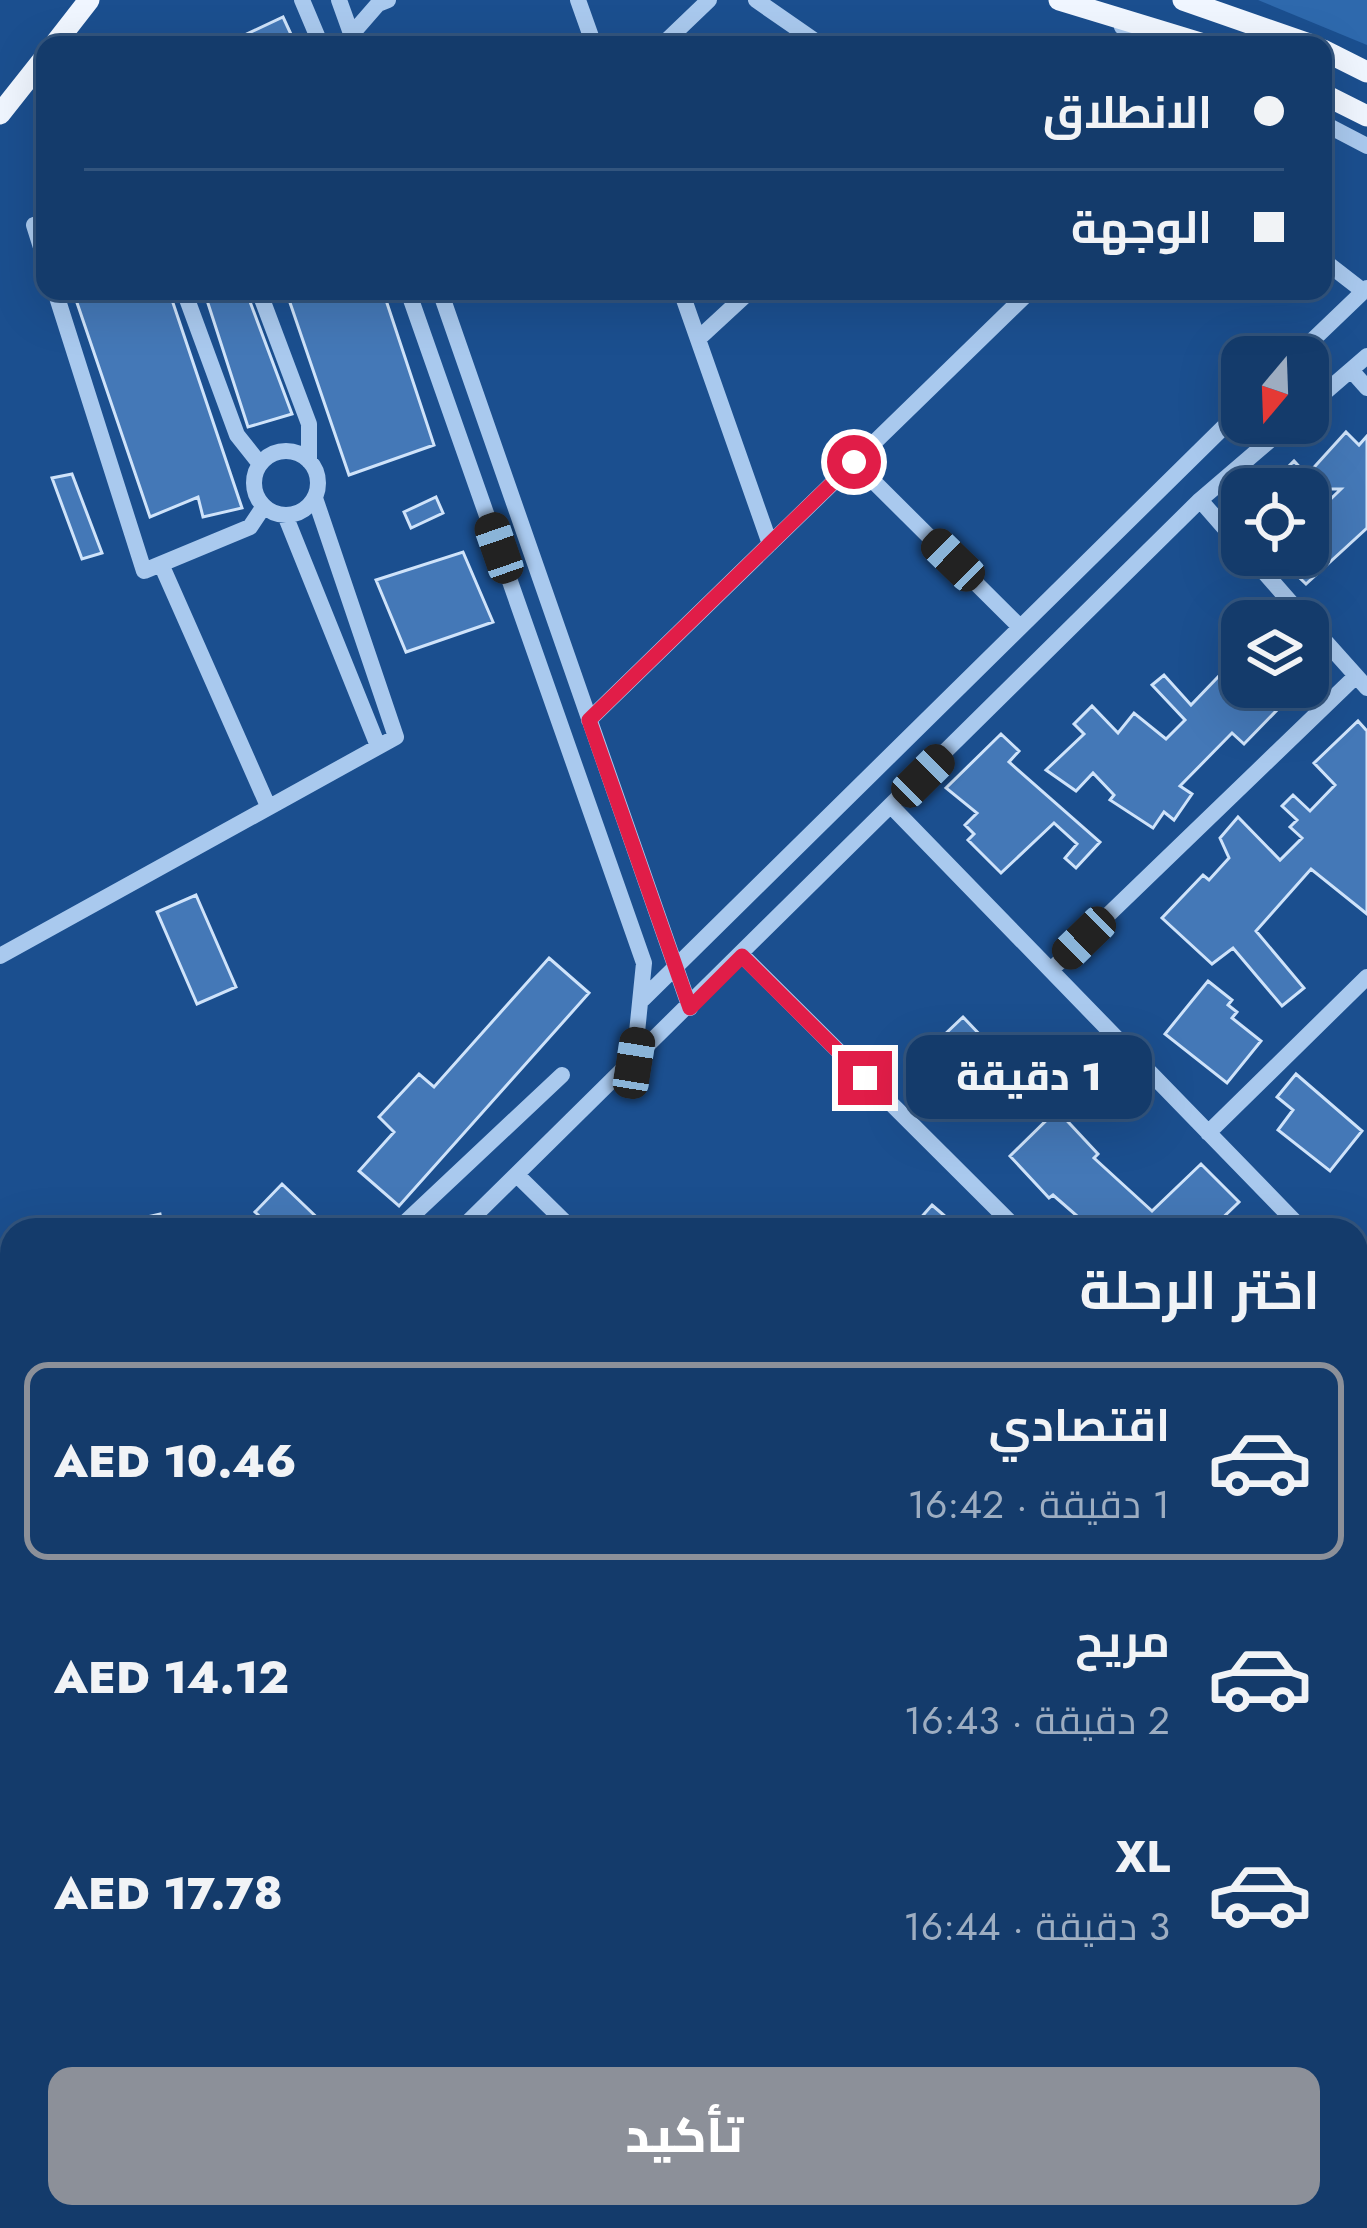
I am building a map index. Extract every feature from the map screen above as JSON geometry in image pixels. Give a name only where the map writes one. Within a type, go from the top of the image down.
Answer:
[{"type":"main road","points":[[61,36],[89,0]]},
{"type":"main road","points":[[1059,0],[1177,36]]},
{"type":"main road","points":[[1183,0],[1286,36]]},
{"type":"main road","points":[[1332,54],[1367,72]]},
{"type":"main road","points":[[0,114],[36,68]]},
{"type":"main road","points":[[1332,98],[1367,116]]},
{"type":"street","points":[[302,0],[317,36]]},
{"type":"street","points":[[339,0],[352,36]]},
{"type":"street","points":[[578,0],[591,36]]},
{"type":"street","points":[[671,36],[709,0]]},
{"type":"street","points":[[756,0],[808,36]]},
{"type":"street","points":[[1048,0],[1134,36]]},
{"type":"street","points":[[356,36],[378,1]]},
{"type":"street","points":[[1332,128],[1367,146]]},
{"type":"street","points":[[1317,336],[1365,289],[1332,266]]},
{"type":"street","points":[[58,300],[144,571],[250,527],[264,506]]},
{"type":"street","points":[[187,300],[237,435],[260,464]]},
{"type":"street","points":[[0,956],[396,737],[315,498],[318,478],[309,460],[309,424],[263,300]]},
{"type":"street","points":[[411,300],[644,963],[634,1063]]},
{"type":"street","points":[[443,300],[690,1008]]},
{"type":"street","points":[[684,300],[770,544]]},
{"type":"street","points":[[698,339],[740,300]]},
{"type":"street","points":[[589,720],[1021,300]]},
{"type":"street","points":[[1329,389],[1367,356]]},
{"type":"street","points":[[1351,370],[1367,388]]},
{"type":"street","points":[[643,999],[1221,429]]},
{"type":"street","points":[[473,1218],[1200,500],[1265,444]]},
{"type":"street","points":[[309,460],[284,451],[260,464],[254,481],[264,506],[285,515],[302,511],[315,498]]},
{"type":"street","points":[[854,462],[1019,626]]},
{"type":"street","points":[[1200,500],[1221,524]]},
{"type":"street","points":[[285,515],[378,746]]},
{"type":"street","points":[[161,564],[268,806]]},
{"type":"street","points":[[1268,576],[1289,600]]},
{"type":"street","points":[[1051,970],[1362,682],[1329,645]]},
{"type":"street","points":[[892,807],[1291,1218]]},
{"type":"street","points":[[742,956],[1006,1218]]},
{"type":"street","points":[[1208,1132],[1367,977]]},
{"type":"street","points":[[410,1218],[562,1075]]},
{"type":"street","points":[[518,1176],[561,1218]]},
{"type":"shaded area","points":[[1258,0],[1367,0],[1367,45]]},
{"type":"building","points":[[283,17],[292,36],[242,36]]},
{"type":"building","points":[[76,300],[172,300],[242,508],[203,517],[198,497],[150,517]]},
{"type":"building","points":[[207,300],[249,300],[292,414],[248,427]]},
{"type":"building","points":[[289,300],[386,300],[434,445],[349,475]]},
{"type":"building","points":[[1346,432],[1359,445],[1367,436],[1367,528],[1329,563],[1329,501],[1341,489],[1329,489],[1329,468],[1313,468]]},
{"type":"building","points":[[72,474],[102,553],[82,559],[52,478]]},
{"type":"building","points":[[436,497],[443,513],[411,528],[404,512]]},
{"type":"building","points":[[463,552],[493,622],[406,652],[376,580]]},
{"type":"building","points":[[1221,674],[1221,708],[1279,708],[1244,744],[1232,733],[1180,786],[1192,794],[1174,820],[1164,812],[1153,828],[1110,800],[1114,795],[1093,773],[1076,791],[1046,770],[1084,734],[1074,724],[1092,706],[1118,733],[1134,713],[1166,739],[1185,720],[1152,685],[1164,675],[1191,705]]},
{"type":"building","points":[[1358,721],[1367,731],[1367,914],[1311,869],[1256,931],[1304,988],[1282,1006],[1233,948],[1212,964],[1162,918],[1203,875],[1209,880],[1229,858],[1220,838],[1238,817],[1280,860],[1302,838],[1290,827],[1297,820],[1282,806],[1293,795],[1310,811],[1335,785],[1314,763]]},
{"type":"building","points":[[1001,734],[1019,751],[1009,762],[1100,842],[1076,868],[1065,858],[1077,844],[1054,823],[1001,873],[968,840],[974,834],[965,825],[977,813],[946,788]]},
{"type":"building","points":[[196,895],[236,987],[197,1004],[157,912]]},
{"type":"building","points":[[549,958],[589,993],[399,1206],[359,1171],[394,1132],[379,1117],[419,1074],[434,1087]]},
{"type":"building","points":[[1208,981],[1232,1000],[1228,1005],[1237,1012],[1232,1018],[1261,1041],[1227,1083],[1165,1034]]},
{"type":"building","points":[[963,1017],[1002,1058],[959,1099],[920,1058]]},
{"type":"building","points":[[1296,1074],[1362,1131],[1330,1171],[1278,1130],[1293,1110],[1277,1097]]},
{"type":"building","points":[[1057,1110],[1098,1154],[1094,1158],[1152,1211],[1201,1164],[1239,1202],[1222,1218],[1079,1218],[1053,1195],[1049,1198],[1010,1156]]},
{"type":"building","points":[[282,1184],[317,1218],[261,1218],[255,1212]]},
{"type":"building","points":[[932,1205],[947,1218],[921,1218]]},
{"type":"route","points":[[854,462],[589,720],[690,1008],[742,956],[865,1078]]}]
